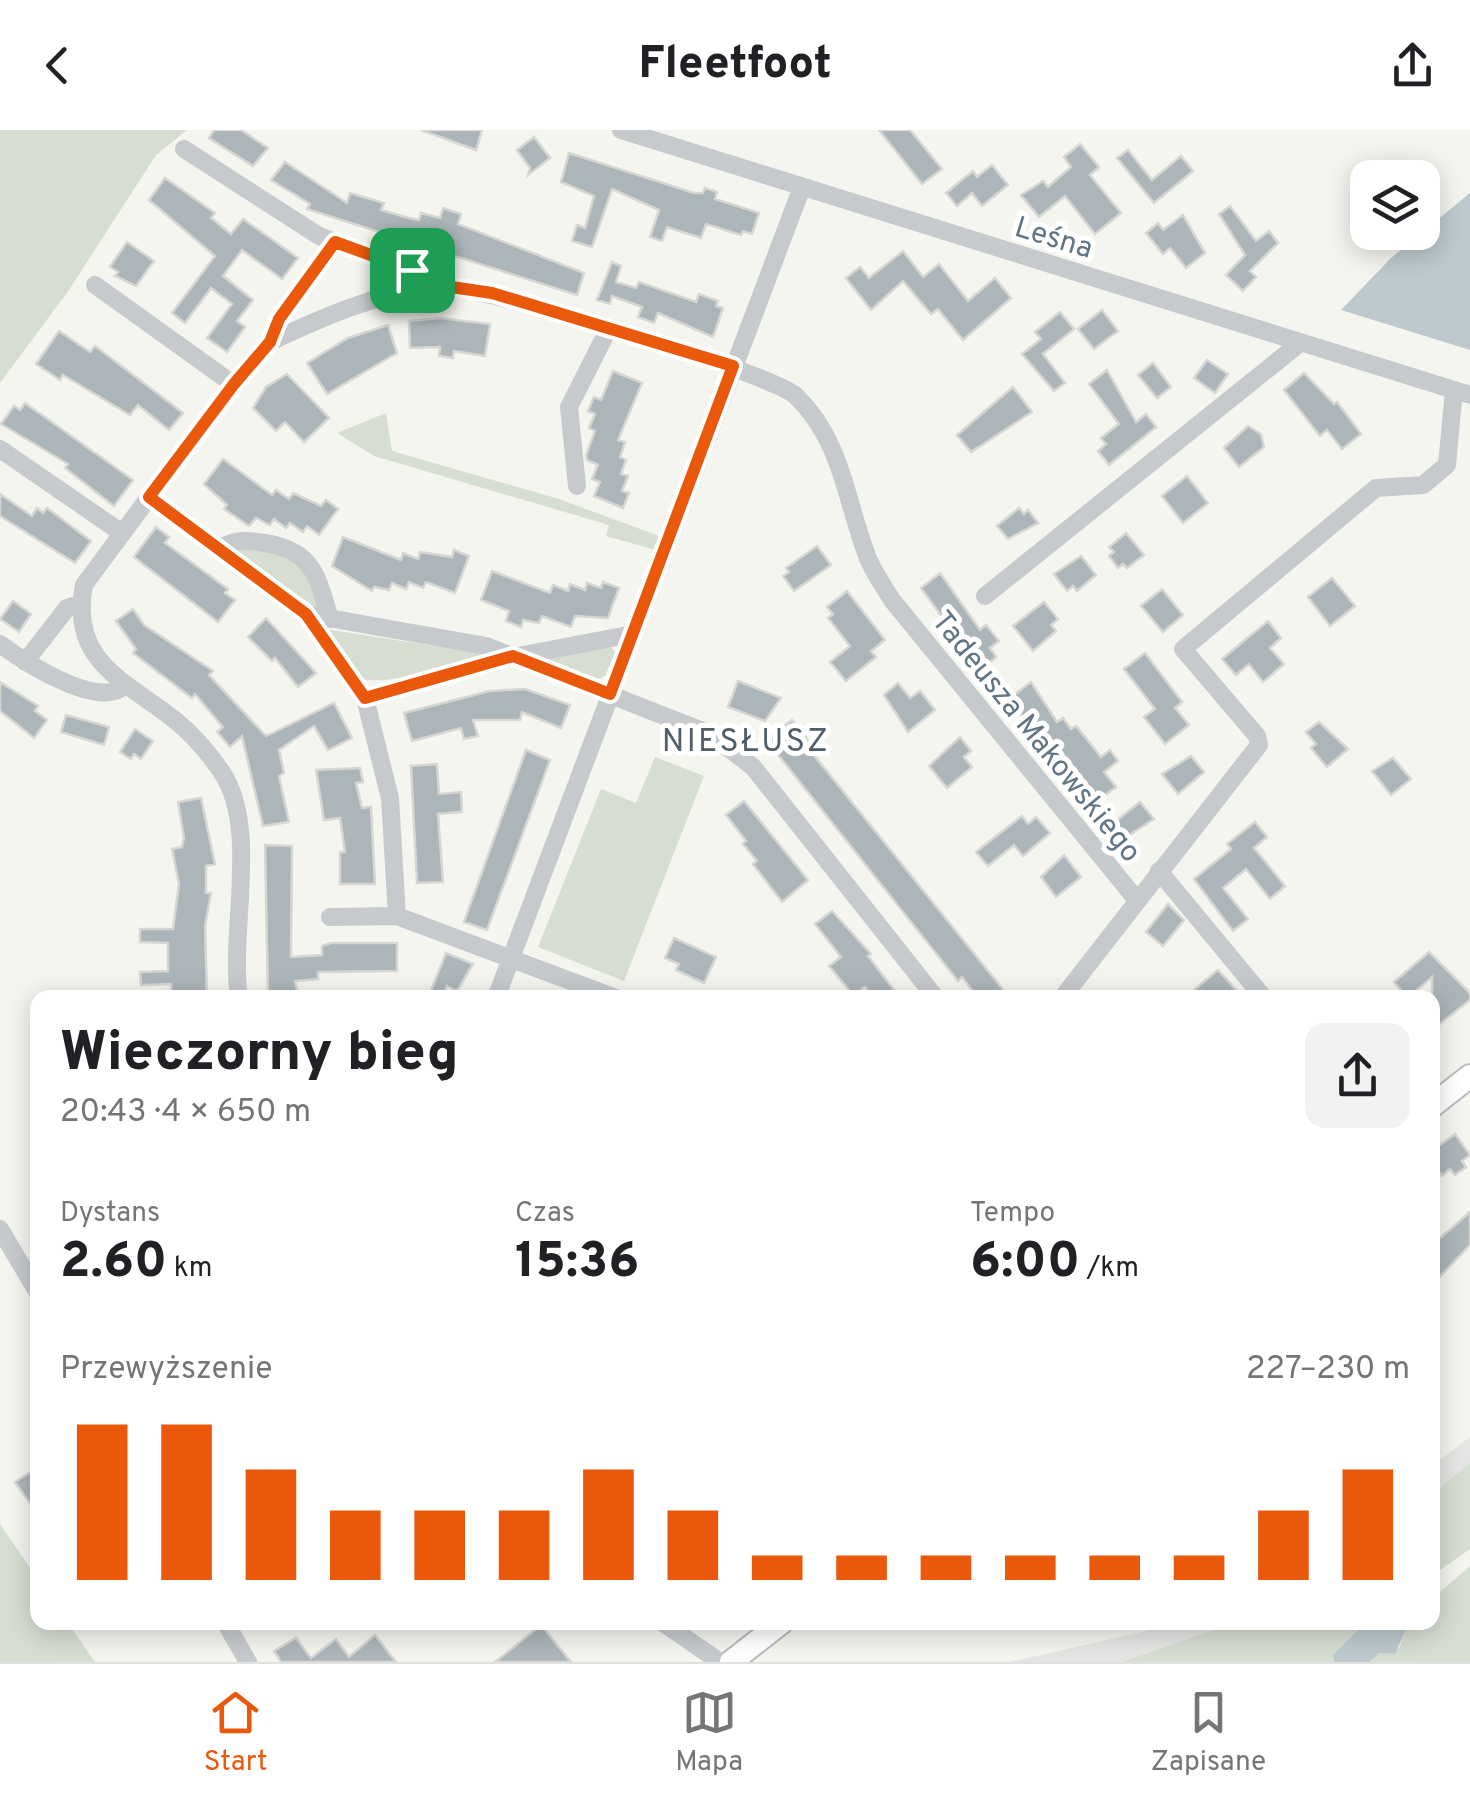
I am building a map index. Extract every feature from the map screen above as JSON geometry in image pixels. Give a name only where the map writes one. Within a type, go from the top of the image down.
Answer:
[{"type":"main road","points":[[1440,1100],[1470,1076]]},
{"type":"main road","points":[[731,1662],[772,1630]]},
{"type":"street","name":"Leśna","points":[[622,130],[1462,392]]},
{"type":"street","points":[[184,149],[335,242],[412,270],[438,285]]},
{"type":"street","points":[[499,990],[802,187]]},
{"type":"street","points":[[239,990],[238,812],[228,782],[186,730],[108,673],[82,625],[80,604],[84,585],[234,384],[270,342],[279,319],[335,242]]},
{"type":"street","points":[[270,342],[346,306],[438,285]]},
{"type":"street","name":"Tadeusza Makowskiego","points":[[438,285],[492,293],[733,366],[793,393],[813,416],[839,460],[866,556],[892,600],[1136,899],[1259,745],[1257,736],[1183,649],[1376,488],[1422,485],[1447,465],[1462,392]]},
{"type":"street","points":[[95,286],[234,384]]},
{"type":"street","points":[[577,486],[569,407],[608,330]]},
{"type":"street","points":[[985,596],[1300,342]]},
{"type":"street","points":[[0,449],[122,533]]},
{"type":"street","points":[[149,497],[306,614],[365,698],[390,798],[397,916]]},
{"type":"street","points":[[220,548],[237,538],[289,546],[304,556],[330,619]]},
{"type":"street","points":[[25,662],[67,608],[80,604]]},
{"type":"street","points":[[306,614],[486,646],[710,734],[753,767],[930,990]]},
{"type":"street","points":[[365,698],[513,656],[633,634]]},
{"type":"street","points":[[0,644],[60,682],[112,692],[124,686]]},
{"type":"street","points":[[1159,871],[1257,990]]},
{"type":"street","points":[[1068,990],[1136,899]]},
{"type":"street","points":[[330,917],[397,916],[594,990]]},
{"type":"street","points":[[0,1228],[30,1279]]},
{"type":"street","points":[[230,1630],[248,1662]]},
{"type":"street","points":[[674,1630],[720,1662]]},
{"type":"shaded area","points":[[0,130],[187,130],[156,155],[69,290],[0,383]]},
{"type":"shaded area","points":[[1470,193],[1470,350],[1341,310],[1401,250],[1440,250],[1440,218]]},
{"type":"shaded area","points":[[386,413],[392,451],[559,499],[662,537],[656,550],[606,536],[609,525],[374,456],[337,433]]},
{"type":"shaded area","points":[[240,547],[295,557],[314,588],[319,610],[234,550]]},
{"type":"shaded area","points":[[325,629],[488,657],[399,678],[366,680],[351,672]]},
{"type":"shaded area","points":[[608,645],[616,652],[605,676],[595,680],[540,658]]},
{"type":"shaded area","points":[[655,757],[704,776],[624,981],[538,947],[601,789],[636,803]]},
{"type":"shaded area","points":[[1470,1437],[1470,1463],[1440,1489],[1440,1460]]},
{"type":"shaded area","points":[[1470,1463],[1470,1549],[1440,1570],[1440,1488]]},
{"type":"shaded area","points":[[0,1524],[30,1568],[30,1630],[73,1630],[95,1662],[0,1662]]},
{"type":"shaded area","points":[[1470,1566],[1470,1662],[1369,1662],[1380,1653],[1399,1648],[1406,1630],[1440,1630],[1440,1592]]},
{"type":"shaded area","points":[[1151,1630],[1213,1630],[1122,1662],[1009,1662]]},
{"type":"shaded area","points":[[1213,1630],[1358,1630],[1333,1655],[1334,1662],[1122,1662]]},
{"type":"shaded area","points":[[1358,1630],[1406,1630],[1395,1654],[1380,1653],[1369,1662],[1334,1662],[1333,1655]]},
{"type":"building","points":[[214,130],[241,130],[268,148],[253,166],[209,138]]},
{"type":"building","points":[[421,130],[482,130],[476,150]]},
{"type":"building","points":[[879,130],[910,130],[942,169],[922,184]]},
{"type":"building","points":[[534,137],[550,158],[528,175],[530,168],[517,150]]},
{"type":"building","points":[[1080,144],[1099,167],[1090,175],[1121,213],[1095,234],[1065,196],[1039,217],[1021,195],[1043,181],[1048,187],[1071,167],[1064,157]]},
{"type":"building","points":[[1128,150],[1152,180],[1181,156],[1193,171],[1154,203],[1117,158]]},
{"type":"building","points":[[569,153],[694,193],[703,193],[705,188],[717,192],[715,199],[759,213],[752,234],[743,231],[741,235],[706,224],[701,238],[667,227],[662,241],[650,237],[659,210],[612,189],[592,247],[572,241],[577,225],[585,228],[594,196],[561,182]]},
{"type":"building","points":[[285,162],[347,203],[350,193],[384,203],[381,210],[419,220],[421,213],[440,218],[443,208],[461,214],[458,224],[584,273],[577,295],[307,209],[310,204],[271,180]]},
{"type":"building","points":[[992,165],[1008,185],[982,206],[972,193],[957,206],[946,193],[973,171],[977,177]]},
{"type":"building","points":[[165,178],[215,213],[211,218],[231,234],[243,219],[298,258],[282,279],[242,250],[223,276],[253,300],[237,321],[245,327],[227,352],[207,338],[232,304],[211,288],[185,323],[172,313],[215,256],[149,200]]},
{"type":"building","points":[[1230,206],[1256,241],[1269,231],[1278,243],[1250,271],[1256,277],[1243,291],[1226,275],[1245,255],[1219,214]]},
{"type":"building","points":[[1183,215],[1205,253],[1186,268],[1170,248],[1163,254],[1146,233],[1158,223],[1163,230]]},
{"type":"building","points":[[127,242],[154,261],[136,286],[115,276],[118,272],[110,267]]},
{"type":"building","points":[[903,251],[923,277],[939,264],[968,301],[995,278],[1011,298],[963,340],[938,309],[931,314],[903,281],[871,310],[846,278],[860,267],[869,278]]},
{"type":"building","points":[[612,262],[621,266],[616,282],[636,288],[639,282],[696,302],[699,294],[718,301],[716,306],[723,308],[713,337],[658,313],[654,323],[638,317],[642,307],[612,296],[610,304],[597,300]]},
{"type":"building","points":[[1102,310],[1118,331],[1094,349],[1078,329]]},
{"type":"building","points":[[1060,312],[1074,329],[1043,354],[1065,383],[1054,391],[1022,354],[1041,339],[1035,332]]},
{"type":"building","points":[[440,318],[490,324],[485,356],[454,351],[453,358],[439,356],[440,347],[410,348],[409,321]]},
{"type":"building","points":[[388,325],[397,353],[327,394],[307,363],[348,338]]},
{"type":"building","points":[[59,331],[90,352],[95,346],[183,413],[169,430],[138,405],[130,415],[63,375],[60,380],[36,364]]},
{"type":"building","points":[[1207,360],[1228,374],[1215,393],[1194,378]]},
{"type":"building","points":[[1153,363],[1171,387],[1157,398],[1138,375]]},
{"type":"building","points":[[1107,370],[1136,422],[1146,414],[1156,427],[1109,465],[1098,451],[1106,444],[1101,438],[1119,424],[1089,384]]},
{"type":"building","points":[[613,371],[642,383],[618,440],[625,442],[620,457],[626,460],[621,474],[628,476],[622,491],[629,493],[623,508],[594,496],[600,482],[592,479],[598,465],[587,460],[586,455],[595,431],[589,428],[595,414],[588,411],[594,397],[601,400]]},
{"type":"building","points":[[1304,373],[1334,404],[1337,402],[1361,434],[1342,449],[1327,430],[1320,436],[1284,390]]},
{"type":"building","points":[[287,374],[329,418],[304,442],[285,422],[276,431],[253,408],[266,387]]},
{"type":"building","points":[[1013,387],[1032,412],[971,452],[957,435]]},
{"type":"building","points":[[25,403],[133,480],[114,506],[65,468],[68,464],[1,424],[14,406],[20,410]]},
{"type":"building","points":[[1248,426],[1261,434],[1264,447],[1239,467],[1224,448]]},
{"type":"building","points":[[223,459],[272,495],[276,490],[289,499],[293,493],[321,506],[326,500],[338,509],[319,535],[307,526],[303,532],[290,523],[286,528],[274,519],[270,525],[256,518],[249,526],[224,509],[227,505],[204,484]]},
{"type":"building","points":[[1187,476],[1208,503],[1183,523],[1162,496]]},
{"type":"building","points":[[0,494],[32,516],[37,508],[43,513],[47,508],[91,541],[75,563],[0,516]]},
{"type":"building","points":[[1019,508],[1024,514],[1028,510],[1038,523],[1008,539],[997,526]]},
{"type":"building","points":[[156,527],[169,537],[165,543],[228,589],[225,593],[235,600],[218,622],[134,557]]},
{"type":"building","points":[[1126,533],[1144,555],[1127,568],[1123,564],[1118,568],[1109,556],[1114,552],[1109,547]]},
{"type":"building","points":[[343,537],[401,560],[403,553],[418,559],[420,552],[452,557],[454,550],[469,556],[455,593],[426,582],[423,588],[409,582],[406,589],[392,583],[389,590],[374,587],[372,591],[332,566]]},
{"type":"building","points":[[817,546],[831,565],[794,591],[783,576],[789,572],[786,568]]},
{"type":"building","points":[[1081,556],[1096,575],[1077,591],[1073,586],[1067,591],[1054,574]]},
{"type":"building","points":[[492,571],[550,593],[553,585],[568,591],[570,584],[585,590],[587,583],[601,588],[603,582],[619,588],[608,618],[575,616],[571,627],[542,616],[539,623],[523,620],[521,627],[506,621],[509,611],[481,600]]},
{"type":"building","points":[[940,573],[980,630],[986,625],[999,641],[990,648],[996,657],[981,670],[921,588]]},
{"type":"building","points":[[1332,578],[1355,606],[1330,626],[1308,597]]},
{"type":"building","points":[[1162,589],[1183,615],[1163,632],[1141,606]]},
{"type":"building","points":[[847,591],[885,640],[871,651],[876,657],[846,681],[830,662],[850,646],[828,618],[833,614],[827,607]]},
{"type":"building","points":[[13,601],[31,614],[19,632],[0,619]]},
{"type":"building","points":[[1044,602],[1058,619],[1051,625],[1056,631],[1033,651],[1013,626]]},
{"type":"building","points":[[133,609],[144,625],[213,671],[209,675],[266,736],[334,703],[352,738],[328,750],[314,726],[279,750],[284,773],[279,776],[289,822],[263,826],[242,736],[230,747],[217,732],[223,727],[195,694],[192,698],[133,653],[136,649],[116,621]]},
{"type":"building","points":[[266,618],[316,673],[298,687],[275,658],[272,661],[248,637]]},
{"type":"building","points":[[1268,621],[1281,638],[1270,648],[1284,664],[1263,682],[1249,664],[1236,675],[1222,659]]},
{"type":"building","points":[[1145,653],[1182,702],[1175,708],[1189,725],[1165,744],[1144,717],[1155,709],[1124,669]]},
{"type":"building","points":[[738,681],[781,698],[765,721],[728,707]]},
{"type":"building","points":[[0,682],[38,706],[35,711],[47,720],[34,738],[0,711]]},
{"type":"building","points":[[1031,682],[1057,722],[1063,718],[1071,729],[1076,726],[1101,757],[1110,750],[1118,761],[1104,772],[1116,787],[1092,805],[1072,779],[1079,774],[1056,745],[1048,751],[1009,699]]},
{"type":"building","points":[[898,683],[910,698],[920,691],[935,710],[908,732],[884,695]]},
{"type":"building","points":[[525,689],[570,705],[561,728],[522,712],[520,720],[473,720],[478,736],[464,739],[461,728],[412,741],[404,713],[490,691]]},
{"type":"building","points":[[66,715],[109,727],[104,745],[61,732]]},
{"type":"building","points":[[792,720],[812,745],[808,748],[1004,990],[972,990],[962,977],[958,981],[776,752],[779,749],[767,739]]},
{"type":"building","points":[[1319,722],[1348,749],[1327,767],[1311,748],[1316,744],[1306,732]]},
{"type":"building","points":[[135,729],[153,741],[141,759],[134,754],[131,759],[120,752]]},
{"type":"building","points":[[960,737],[971,751],[964,757],[972,767],[947,788],[929,766]]},
{"type":"building","points":[[526,750],[550,760],[487,930],[464,922]]},
{"type":"building","points":[[1191,756],[1204,772],[1178,794],[1162,774]]},
{"type":"building","points":[[1393,758],[1411,779],[1391,795],[1372,771]]},
{"type":"building","points":[[437,764],[439,794],[461,792],[462,812],[438,814],[443,882],[417,883],[411,766]]},
{"type":"building","points":[[360,768],[363,782],[356,783],[362,808],[371,807],[375,884],[340,884],[340,852],[345,852],[340,818],[324,820],[316,770]]},
{"type":"building","points":[[201,798],[215,864],[206,866],[206,893],[211,893],[205,926],[207,990],[171,990],[171,984],[141,985],[140,972],[168,971],[168,943],[140,942],[140,929],[173,929],[179,884],[172,849],[182,847],[184,838],[178,802]]},
{"type":"building","points":[[744,801],[808,880],[782,902],[753,864],[757,861],[743,844],[746,841],[726,815]]},
{"type":"building","points":[[1140,802],[1154,819],[1123,839],[1111,825]]},
{"type":"building","points":[[1022,816],[1028,824],[1036,817],[1050,833],[1023,856],[1014,845],[988,866],[976,852]]},
{"type":"building","points":[[1255,822],[1267,837],[1254,848],[1285,886],[1270,899],[1246,869],[1223,888],[1248,919],[1233,931],[1194,879],[1231,849],[1227,844]]},
{"type":"building","points":[[265,845],[292,846],[291,957],[322,955],[322,946],[331,943],[397,943],[397,971],[318,972],[318,979],[295,981],[297,990],[268,990]]},
{"type":"building","points":[[1064,855],[1081,877],[1056,897],[1041,877]]},
{"type":"building","points":[[1168,904],[1184,920],[1163,946],[1146,932]]},
{"type":"building","points":[[832,911],[871,954],[868,956],[894,990],[849,990],[829,966],[841,957],[815,924]]},
{"type":"building","points":[[674,938],[716,957],[704,983],[676,970],[679,964],[665,958]]},
{"type":"building","points":[[1429,952],[1470,993],[1470,1000],[1440,1024],[1440,990],[1432,990],[1432,977],[1417,990],[1401,990],[1394,982]]},
{"type":"building","points":[[446,953],[473,964],[458,990],[447,986],[446,990],[431,990]]},
{"type":"building","points":[[1218,970],[1236,990],[1196,990]]},
{"type":"building","points":[[1455,1134],[1470,1155],[1462,1161],[1466,1167],[1455,1175],[1450,1169],[1442,1176],[1440,1145]]},
{"type":"building","points":[[1470,1212],[1470,1245],[1440,1277],[1440,1238]]},
{"type":"building","points":[[30,1472],[30,1504],[15,1482]]},
{"type":"building","points":[[535,1630],[545,1630],[571,1662],[495,1662]]},
{"type":"building","points":[[375,1635],[396,1662],[281,1662],[274,1651],[296,1638],[311,1658],[336,1639],[349,1657]]},
{"type":"district","name":"NIESŁUSZ","points":[[746,740]]},
{"type":"route","points":[[335,242],[412,270],[438,285],[492,293],[733,366],[610,694],[513,656],[365,698],[306,614],[149,497],[270,342],[279,319],[335,242]]}]
